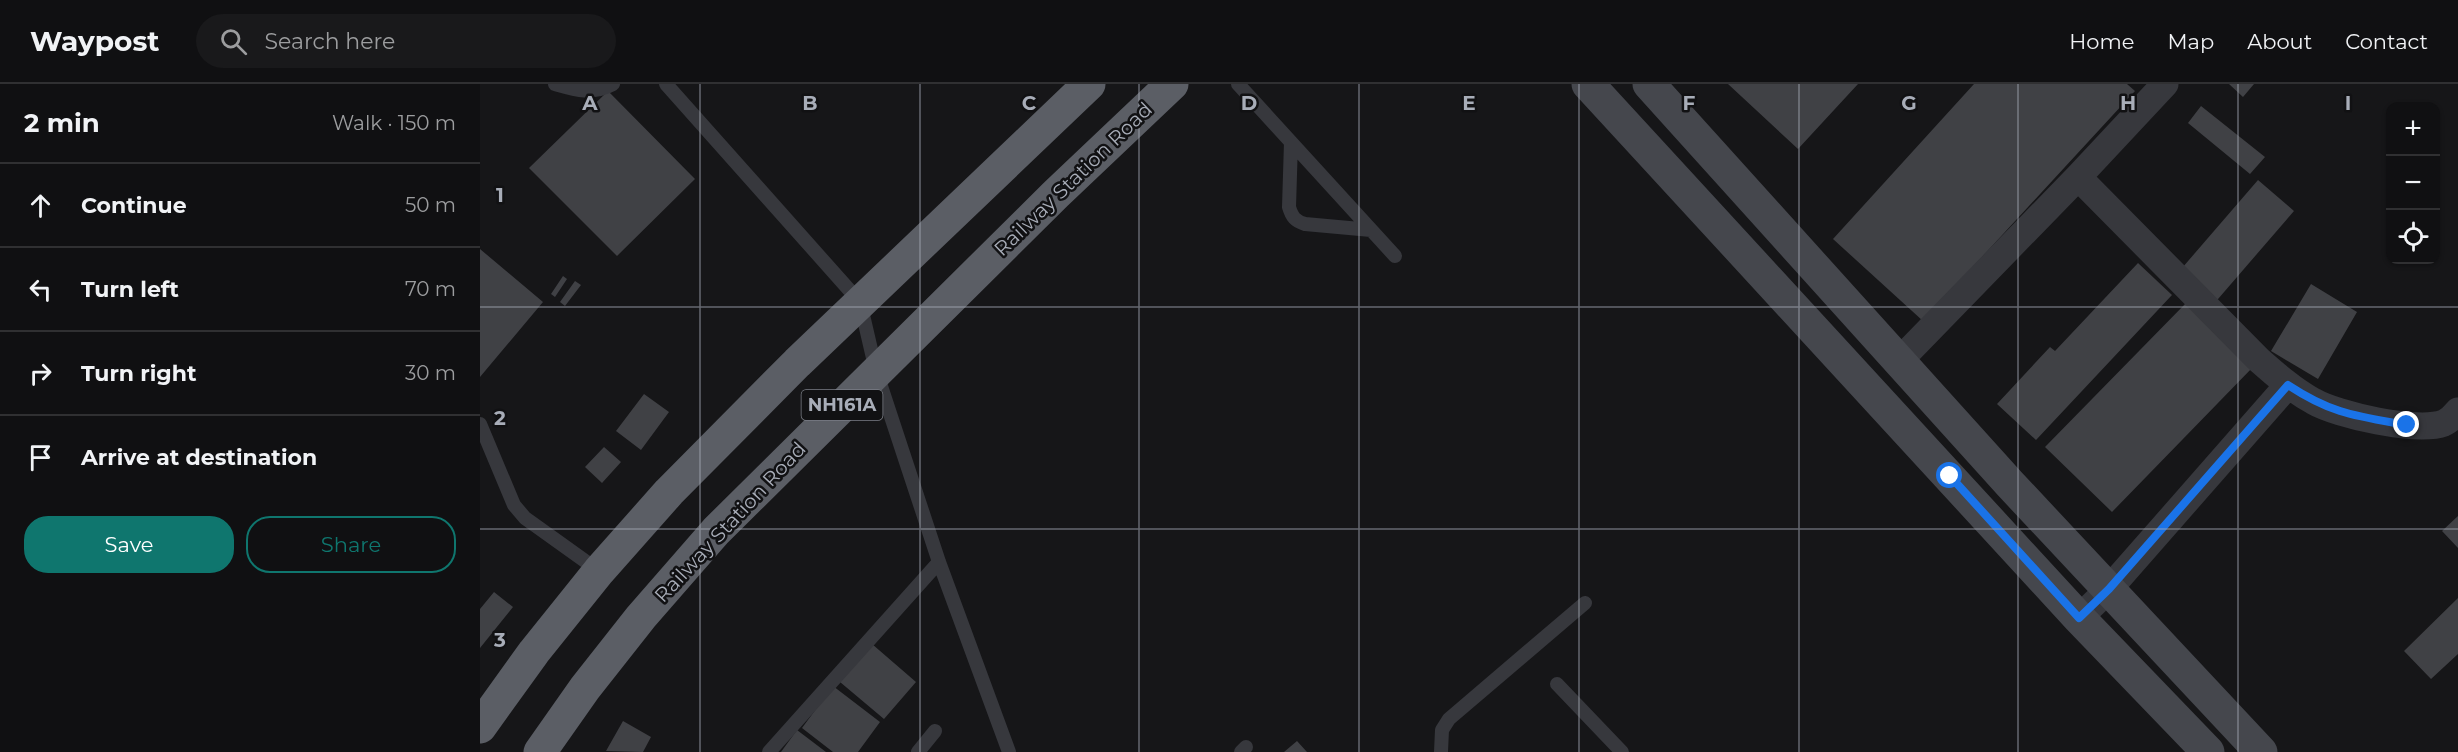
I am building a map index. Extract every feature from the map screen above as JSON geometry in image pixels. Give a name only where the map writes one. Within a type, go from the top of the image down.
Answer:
[{"type":"highway","name":"NH161A","points":[[480,727],[534,652],[599,571],[669,492],[860,302],[1089,84]]},
{"type":"highway","name":"Railway Station Road","points":[[540,752],[585,688],[634,626],[716,531],[876,371],[1172,84]]},
{"type":"main road","points":[[1588,84],[2079,618],[2208,752]]},
{"type":"main road","points":[[1649,84],[1899,361],[2261,752]]},
{"type":"street","points":[[1899,361],[2165,84]]},
{"type":"street","points":[[2078,177],[2258,359],[2288,385],[2313,402],[2346,415],[2407,425],[2443,423],[2458,411]]},
{"type":"street","points":[[2079,618],[2109,589],[2288,385]]},
{"type":"lane","points":[[555,84],[583,92],[603,89],[613,84]]},
{"type":"lane","points":[[666,84],[860,302],[876,371],[939,562],[1009,752]]},
{"type":"lane","points":[[1238,84],[1395,256]]},
{"type":"lane","points":[[1291,142],[1289,207],[1292,216],[1298,222],[1305,224],[1371,230]]},
{"type":"lane","points":[[480,424],[514,505],[525,518],[599,571]]},
{"type":"lane","points":[[769,752],[939,562]]},
{"type":"lane","points":[[1441,752],[1442,730],[1449,719],[1585,603]]},
{"type":"lane","points":[[1557,684],[1622,752]]},
{"type":"lane","points":[[918,752],[935,731]]},
{"type":"building","points":[[1728,84],[1858,84],[1798,149]]},
{"type":"building","points":[[1974,84],[2127,84],[2135,91],[1923,321],[1833,239]]},
{"type":"building","points":[[2229,84],[2254,84],[2243,97]]},
{"type":"building","points":[[608,91],[695,179],[617,256],[529,168]]},
{"type":"building","points":[[2201,106],[2265,157],[2250,174],[2188,123]]},
{"type":"building","points":[[2258,180],[2294,211],[2212,306],[2176,275]]},
{"type":"building","points":[[480,249],[543,302],[480,377]]},
{"type":"building","points":[[2138,263],[2172,295],[2036,440],[1997,404],[2050,347],[2055,351]]},
{"type":"building","points":[[563,276],[567,279],[555,297],[551,294]]},
{"type":"building","points":[[575,281],[581,285],[565,306],[560,302]]},
{"type":"building","points":[[2311,284],[2357,312],[2318,379],[2271,351]]},
{"type":"building","points":[[2187,302],[2253,367],[2112,512],[2045,447]]},
{"type":"building","points":[[644,394],[669,412],[641,450],[616,431]]},
{"type":"building","points":[[604,447],[621,462],[602,483],[585,467]]},
{"type":"building","points":[[2458,516],[2458,548],[2442,531]]},
{"type":"building","points":[[494,592],[513,607],[480,648],[480,609]]},
{"type":"building","points":[[2458,598],[2458,654],[2431,679],[2404,651]]},
{"type":"building","points":[[872,644],[916,682],[884,719],[840,682]]},
{"type":"building","points":[[833,686],[880,722],[858,752],[833,752],[802,728]]},
{"type":"building","points":[[623,721],[651,737],[643,752],[606,751]]},
{"type":"building","points":[[797,730],[826,752],[781,752]]},
{"type":"building","points":[[1297,741],[1307,752],[1284,752]]},
{"type":"route","points":[[1950,476],[2079,618],[2109,589],[2288,385],[2313,402],[2346,415],[2407,425]]}]
